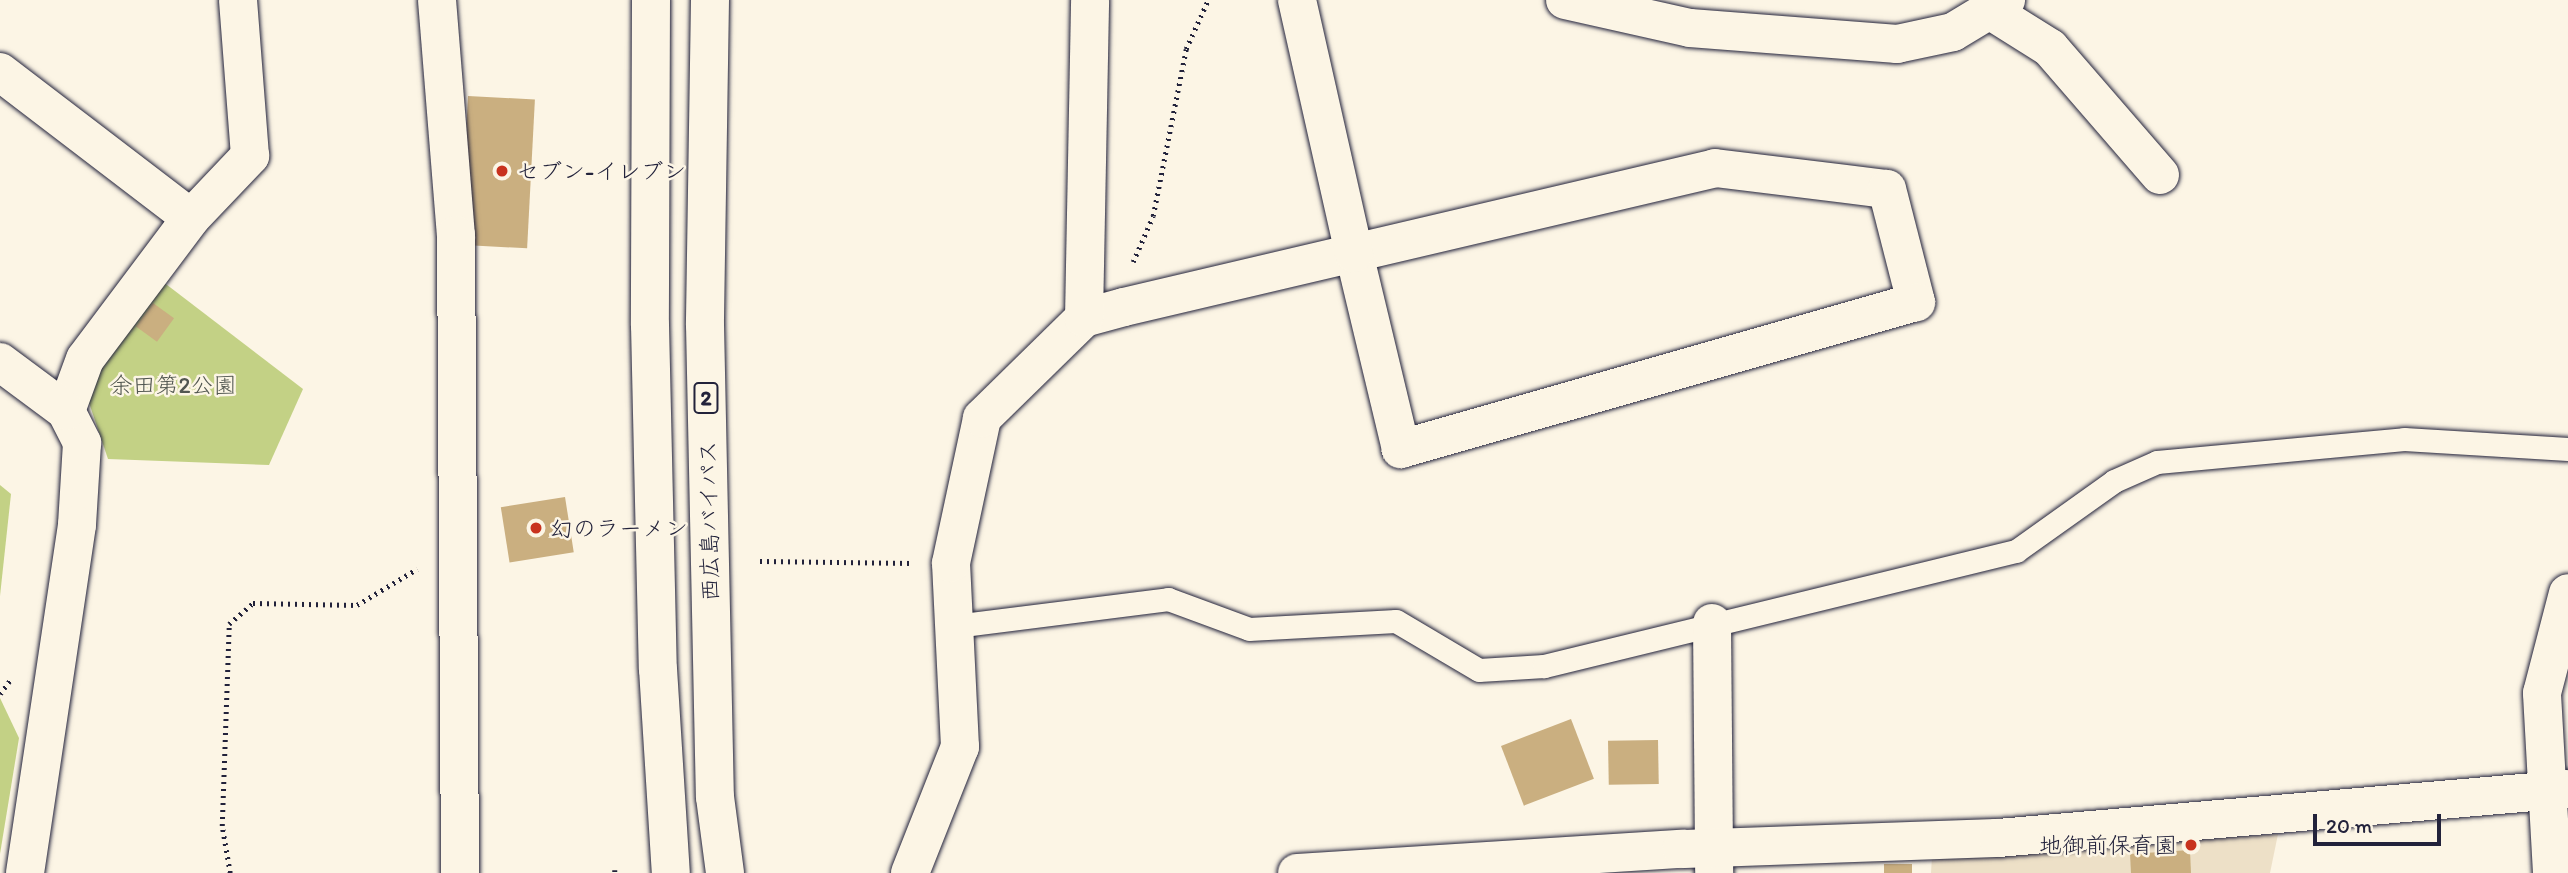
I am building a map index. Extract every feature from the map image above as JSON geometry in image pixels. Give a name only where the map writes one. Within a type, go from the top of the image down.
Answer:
[{"type":"main road","points":[[66,411],[85,359],[191,218],[250,156],[238,0]]},
{"type":"main road","points":[[437,0],[456,234],[460,873]]},
{"type":"main road","points":[[651,0],[658,669],[655,873]]},
{"type":"main road","name":"西広島バイパス","points":[[709,0],[705,325],[715,797],[725,873]]},
{"type":"main road","points":[[1084,318],[1090,0]]},
{"type":"main road","points":[[910,873],[960,747],[951,564],[982,418],[1084,318],[1354,253],[1715,168],[1887,189],[1916,302],[1401,449],[1354,253],[1297,0]]},
{"type":"main road","points":[[1565,0],[1690,28],[1869,43],[1925,40],[1999,5],[2050,48],[2160,175]]},
{"type":"main road","points":[[0,72],[191,218]]},
{"type":"main road","points":[[0,362],[66,411],[82,443],[77,526],[25,873]]},
{"type":"main road","points":[[2552,873],[2558,790],[2542,693],[2568,593]]},
{"type":"main road","points":[[1712,623],[1714,860]]},
{"type":"main road","points":[[658,669],[671,873]]},
{"type":"main road","points":[[1297,873],[1714,860],[2558,790]]},
{"type":"main road","points":[[715,797],[737,873]]},
{"type":"lane","points":[[955,626],[1168,599],[1249,629],[1396,621],[1479,670],[1544,666],[2016,551],[2114,481],[2157,462],[2404,439],[2568,449]]},
{"type":"path","points":[[1124,272],[1153,216],[1185,49],[1209,0]]},
{"type":"path","points":[[230,873],[222,825],[229,624],[253,603],[357,606],[387,582],[457,550]]},
{"type":"path","points":[[760,561],[951,564]]},
{"type":"shaded area","name":"地御前保育園","points":[[2278,834],[2270,873],[1931,873],[1932,857]]},
{"type":"green space","name":"余田第2公園","points":[[158,278],[303,389],[269,465],[108,459],[82,382]]},
{"type":"green space","points":[[0,485],[11,494],[0,596]]},
{"type":"green space","points":[[0,698],[19,738],[0,854]]},
{"type":"building","name":"セブン-イレブン","points":[[468,96],[535,100],[527,248],[460,245]]},
{"type":"building","points":[[153,303],[174,318],[157,342],[136,326]]},
{"type":"building","name":"幻のラーメン","points":[[565,497],[574,552],[510,562],[501,507]]},
{"type":"building","points":[[1571,719],[1594,779],[1524,806],[1501,746]]},
{"type":"building","points":[[1658,740],[1659,784],[1609,785],[1608,741]]},
{"type":"building","points":[[2190,850],[2191,873],[2131,873],[2130,854]]},
{"type":"building","points":[[1884,864],[1912,864],[1912,873],[1884,873]]},
{"type":"place","name":"セブン-イレブン","points":[[502,171]]},
{"type":"place","name":"幻のラーメン","points":[[536,528]]},
{"type":"place","name":"地御前保育園","points":[[2191,845]]}]
